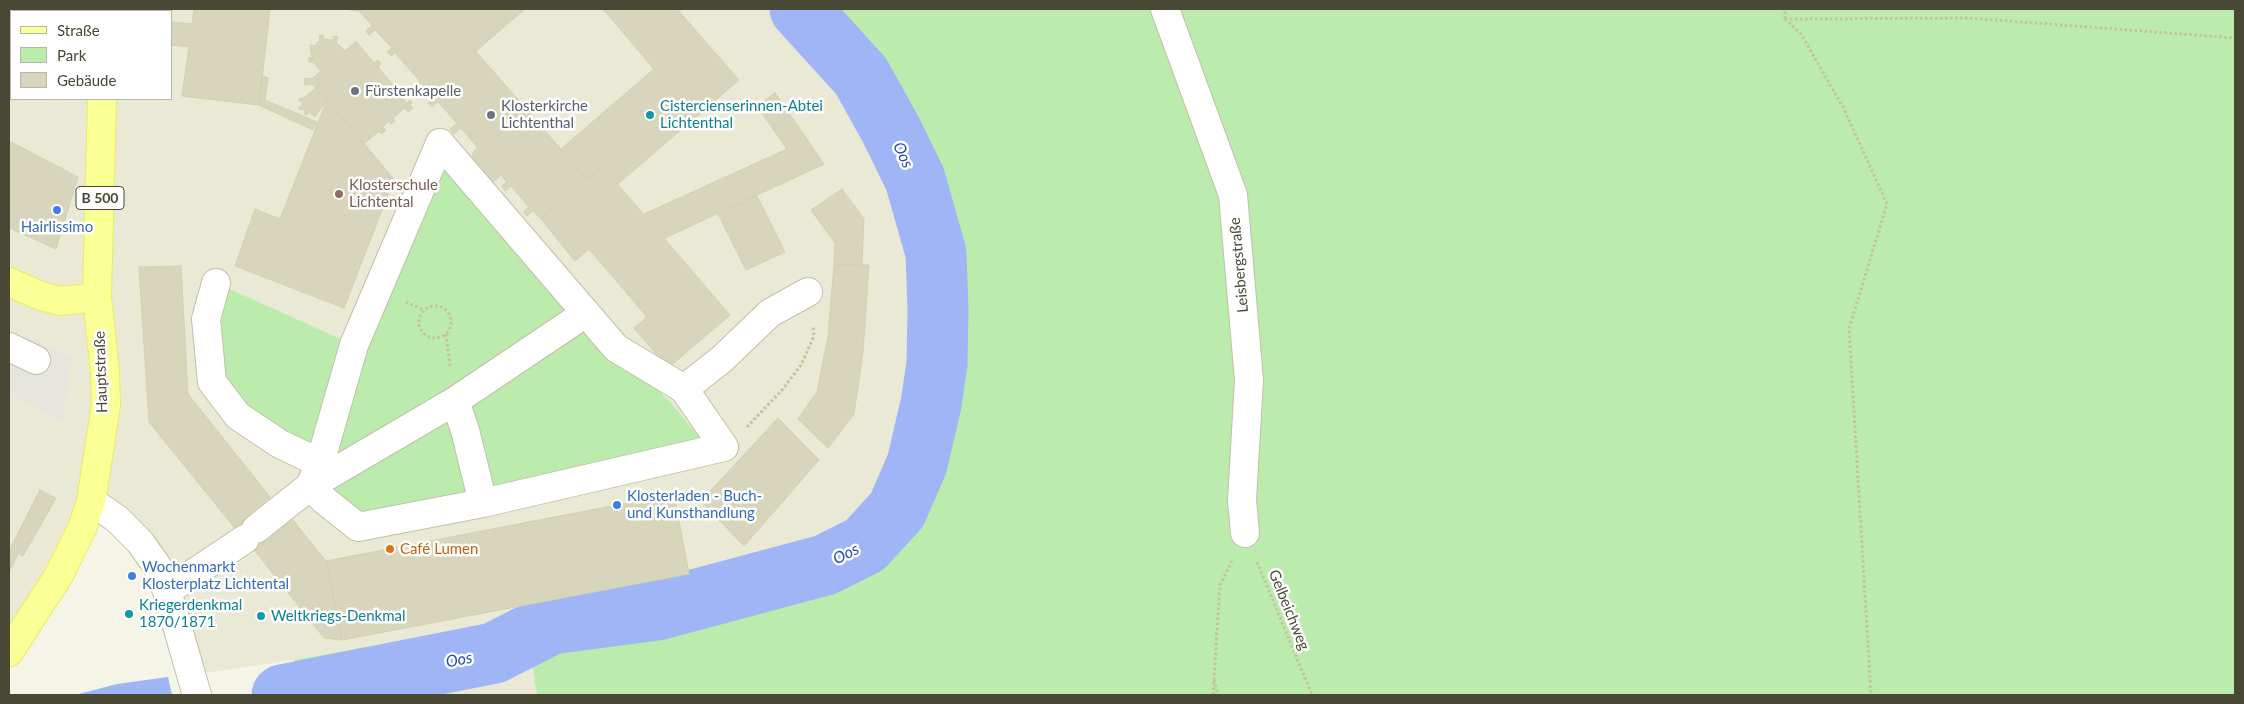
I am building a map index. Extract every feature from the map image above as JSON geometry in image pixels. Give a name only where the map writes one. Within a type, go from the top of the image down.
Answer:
[{"type":"main road","name":"Hauptstraße","points":[[9,652],[59,575],[83,526],[91,501],[106,405],[105,372],[97,297],[102,100]]},
{"type":"main road","points":[[9,282],[40,296],[60,301],[97,297]]},
{"type":"street","name":"Leisbergstraße","points":[[1165,9],[1233,195],[1249,380],[1242,500],[1245,533]]},
{"type":"street","points":[[216,283],[206,319],[212,382],[238,416],[280,444],[315,474],[324,500],[358,527],[483,504],[724,448],[684,389],[616,348],[440,143],[354,345],[315,474]]},
{"type":"street","points":[[684,389],[722,359],[770,313],[808,292]]},
{"type":"street","points":[[167,591],[250,534],[315,474],[455,401],[586,313]]},
{"type":"street","points":[[9,347],[36,360]]},
{"type":"street","points":[[455,401],[465,430],[483,504]]},
{"type":"street","points":[[91,501],[117,519],[140,542],[157,566],[167,591],[195,685]]},
{"type":"path","points":[[1785,9],[1785,19],[1801,34],[1844,109],[1887,204],[1849,329],[1871,695]]},
{"type":"path","points":[[1785,19],[1968,18],[2235,38]]},
{"type":"path","points":[[724,448],[761,414],[801,365],[814,336],[808,292]]},
{"type":"path","points":[[435,306],[447,311],[451,322],[446,334],[434,339],[422,333],[418,320],[424,310],[435,306]]},
{"type":"path","name":"Gelbeichweg","points":[[1245,533],[1312,695]]},
{"type":"path","points":[[1213,695],[1220,585]]},
{"type":"path","points":[[1213,677],[1218,695]]},
{"type":"shaded area","points":[[9,9],[779,9],[852,85],[902,181],[925,268],[919,417],[891,499],[855,538],[794,564],[666,592],[294,660],[192,675],[167,591],[91,501],[9,652]]},
{"type":"shaded area","points":[[9,329],[71,357],[63,422],[9,393]]},
{"type":"shaded area","points":[[533,663],[537,695],[353,695]]},
{"type":"green space","points":[[779,9],[2235,9],[2235,695],[537,695],[532,663],[394,688],[395,695],[299,695],[294,660],[666,592],[794,564],[855,538],[891,499],[919,417],[925,268],[902,181],[852,85]]},
{"type":"green space","points":[[440,143],[616,348],[670,402],[706,445],[356,525],[324,500],[319,463],[212,382],[216,283],[354,345]]},
{"type":"water","points":[[168,677],[172,695],[75,695],[117,684]]},
{"type":"building","points":[[9,9],[67,9],[10,10],[9,68]]},
{"type":"building","points":[[194,9],[270,9],[259,105],[182,96],[189,47],[172,45],[172,22],[192,24]]},
{"type":"building","name":"Klosterkirche Lichtenthal","points":[[350,9],[439,9],[587,179],[541,219],[533,211],[527,216],[523,212],[529,207],[511,186],[505,191],[502,186],[507,182],[501,175],[492,183],[473,159],[473,152],[478,148],[461,128],[454,134],[450,129],[457,123],[438,102],[432,107],[428,103],[434,98],[426,91],[425,87],[420,84],[419,80],[395,53],[391,56],[387,52],[392,48],[375,30],[369,35],[366,31],[372,25],[359,11]]},
{"type":"building","points":[[439,9],[525,9],[476,51]]},
{"type":"building","name":"Cistercienserinnen-Abtei Lichtenthal","points":[[603,9],[677,9],[739,80],[618,184],[602,166],[587,179],[561,149],[654,69]]},
{"type":"building","name":"Fürstenkapelle","points":[[323,35],[323,39],[333,40],[334,36],[338,37],[336,42],[345,51],[356,41],[374,63],[378,60],[381,64],[378,67],[401,95],[406,96],[403,99],[407,103],[410,100],[412,103],[410,105],[413,108],[408,112],[405,108],[393,118],[395,121],[391,124],[389,121],[383,127],[386,130],[382,134],[379,131],[364,144],[327,100],[315,117],[309,112],[307,115],[304,114],[305,111],[303,109],[300,110],[299,107],[302,106],[302,102],[299,101],[300,98],[304,98],[316,88],[312,84],[305,85],[304,79],[313,78],[321,71],[313,62],[309,62],[309,57],[312,58],[310,45],[314,46],[320,40],[319,36]]},
{"type":"building","points":[[262,76],[268,78],[265,100],[317,122],[313,130],[259,105]]},
{"type":"building","points":[[775,93],[824,164],[665,238],[644,214],[787,149],[757,106]]},
{"type":"building","name":"Klosterschule Lichtental","points":[[327,100],[394,179],[344,308],[235,266],[255,209],[280,219]]},
{"type":"building","points":[[9,141],[78,177],[56,249],[9,228]]},
{"type":"building","points":[[602,166],[730,315],[668,368],[634,328],[647,317],[589,249],[575,261],[541,219]]},
{"type":"building","points":[[842,189],[864,219],[862,265],[834,265],[835,243],[811,210]]},
{"type":"building","points":[[757,196],[785,252],[746,270],[718,214]]},
{"type":"building","points":[[834,265],[869,265],[863,352],[854,414],[828,448],[798,419],[817,392],[828,336]]},
{"type":"building","points":[[181,266],[188,394],[270,497],[234,527],[149,422],[139,267]]},
{"type":"building","points":[[778,418],[819,460],[744,546],[701,501]]},
{"type":"building","points":[[40,490],[56,498],[23,556],[18,554],[9,572],[9,551]]},
{"type":"building","points":[[674,494],[689,574],[342,640],[326,561]]},
{"type":"building","points":[[246,517],[267,541],[255,551],[234,527]]},
{"type":"building","points":[[292,519],[326,561],[342,640],[324,638],[255,551]]},
{"type":"waterway","name":"Oos","points":[[282,695],[494,653],[551,624],[657,610],[825,565],[865,545],[897,510],[917,464],[931,404],[937,364],[936,253],[915,179],[861,76],[800,9]]},
{"type":"place","name":"Fürstenkapelle","points":[[355,91]]},
{"type":"place","name":"Klosterkirche Lichtenthal","points":[[491,115]]},
{"type":"place","name":"Cistercienserinnen-Abtei Lichtenthal","points":[[650,115]]},
{"type":"place","name":"Klosterschule Lichtental","points":[[339,194]]},
{"type":"place","name":"Hairlissimo","points":[[57,210]]},
{"type":"place","name":"Klosterladen - Buch- und Kunsthandlung","points":[[617,505]]},
{"type":"place","name":"Café Lumen","points":[[390,549]]},
{"type":"place","name":"Wochenmarkt Klosterplatz Lichtental","points":[[132,576]]},
{"type":"place","name":"Kriegerdenkmal 1870/1871","points":[[129,614]]},
{"type":"place","name":"Weltkriegs-Denkmal","points":[[261,616]]}]
